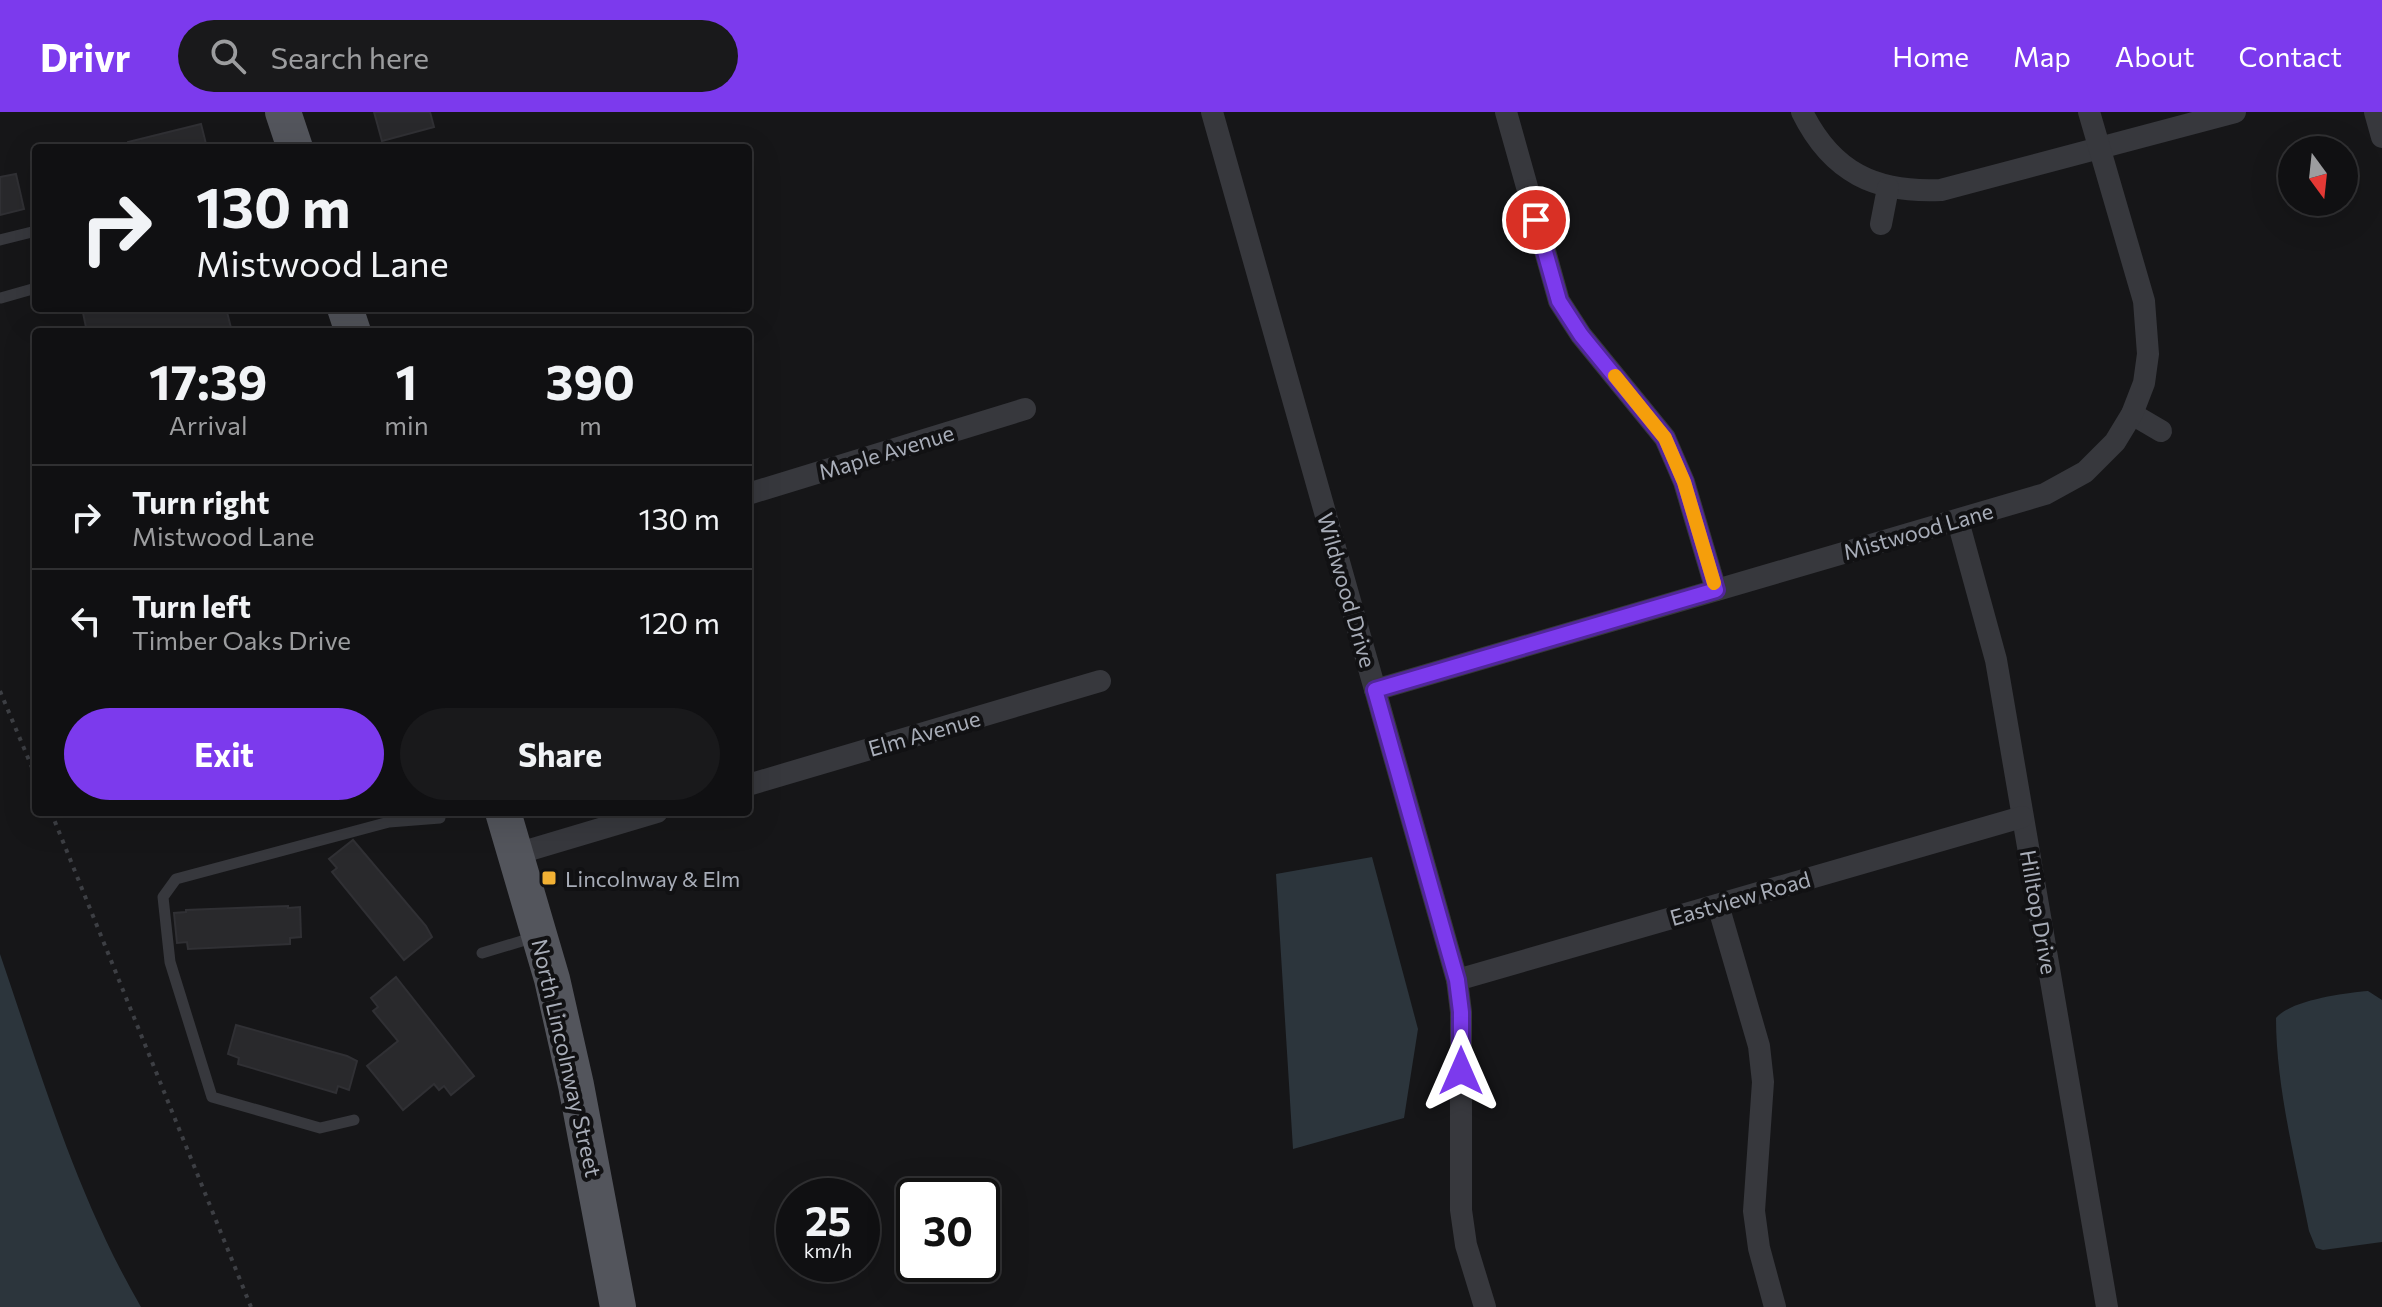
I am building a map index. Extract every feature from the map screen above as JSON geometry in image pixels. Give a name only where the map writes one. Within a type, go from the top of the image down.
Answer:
[{"type":"main road","points":[[283,112],[294,144]]},
{"type":"main road","name":"North Lincolnway Street","points":[[504,816],[540,936],[572,1070],[618,1307]]},
{"type":"street","name":"Wildwood Drive","points":[[1212,112],[1457,980],[1461,1012],[1461,1210],[1466,1245],[1485,1307]]},
{"type":"street","points":[[1506,112],[1559,301],[1581,335],[1665,438],[1684,482],[1716,590]]},
{"type":"street","points":[[1802,112],[1829,153],[1866,181],[1914,192],[1941,190],[2235,112]]},
{"type":"street","name":"Mistwood Lane","points":[[1375,690],[1958,521],[2045,494],[2085,472],[2115,442],[2132,414],[2144,383],[2148,327],[2144,301],[2089,112]]},
{"type":"street","points":[[2375,112],[2382,137]]},
{"type":"street","points":[[1881,224],[1888,188]]},
{"type":"street","name":"Maple Avenue","points":[[752,493],[1025,409]]},
{"type":"street","points":[[2132,414],[2161,431]]},
{"type":"street","name":"Hilltop Drive","points":[[1958,521],[1996,660],[2107,1307]]},
{"type":"street","name":"Elm Avenue","points":[[752,784],[1100,681]]},
{"type":"street","points":[[516,854],[644,816]]},
{"type":"street","name":"Eastview Road","points":[[1457,980],[2022,817]]},
{"type":"street","points":[[1718,905],[1759,1046],[1763,1082],[1754,1211],[1759,1248],[1775,1307]]},
{"type":"lane","points":[[0,240],[32,232]]},
{"type":"lane","points":[[1,298],[32,289]]},
{"type":"lane","points":[[354,1120],[320,1128],[212,1097],[170,962],[163,897],[176,879],[389,822],[440,818]]},
{"type":"lane","points":[[482,953],[540,936]]},
{"type":"path","points":[[0,691],[32,767]]},
{"type":"path","points":[[53,816],[251,1307]]},
{"type":"shaded area","points":[[1372,857],[1418,1029],[1404,1118],[1293,1149],[1276,874]]},
{"type":"shaded area","points":[[0,954],[79,1179],[141,1307],[0,1307]]},
{"type":"shaded area","points":[[2368,991],[2382,1000],[2382,1242],[2323,1250],[2316,1248],[2309,1231],[2283,1098],[2276,1018],[2293,1006],[2306,1002]]},
{"type":"building","points":[[374,112],[430,112],[434,127],[382,141]]},
{"type":"building","points":[[201,124],[206,144],[128,144]]},
{"type":"building","points":[[16,174],[24,209],[0,215],[0,177]]},
{"type":"building","points":[[83,312],[227,312],[231,328],[86,328]]},
{"type":"building","points":[[353,840],[432,937],[404,960],[332,872],[337,868],[329,859]]},
{"type":"building","points":[[300,907],[301,937],[290,938],[290,944],[188,949],[187,942],[177,943],[174,913]]},
{"type":"building","points":[[396,977],[474,1076],[451,1095],[444,1086],[439,1090],[434,1084],[403,1110],[367,1066],[398,1041],[373,1011],[378,1007],[371,998]]},
{"type":"building","points":[[236,1025],[357,1061],[349,1090],[338,1086],[336,1093],[238,1064],[239,1058],[228,1054]]},
{"type":"slow traffic","points":[[1615,376],[1665,438],[1684,482],[1714,583]]},
{"type":"place","name":"Lincolnway & Elm","points":[[549,878]]},
{"type":"route","points":[[1461,1071],[1461,1012],[1457,980],[1375,690],[1716,590],[1684,482],[1665,438],[1581,335],[1559,301],[1536,220]]}]
